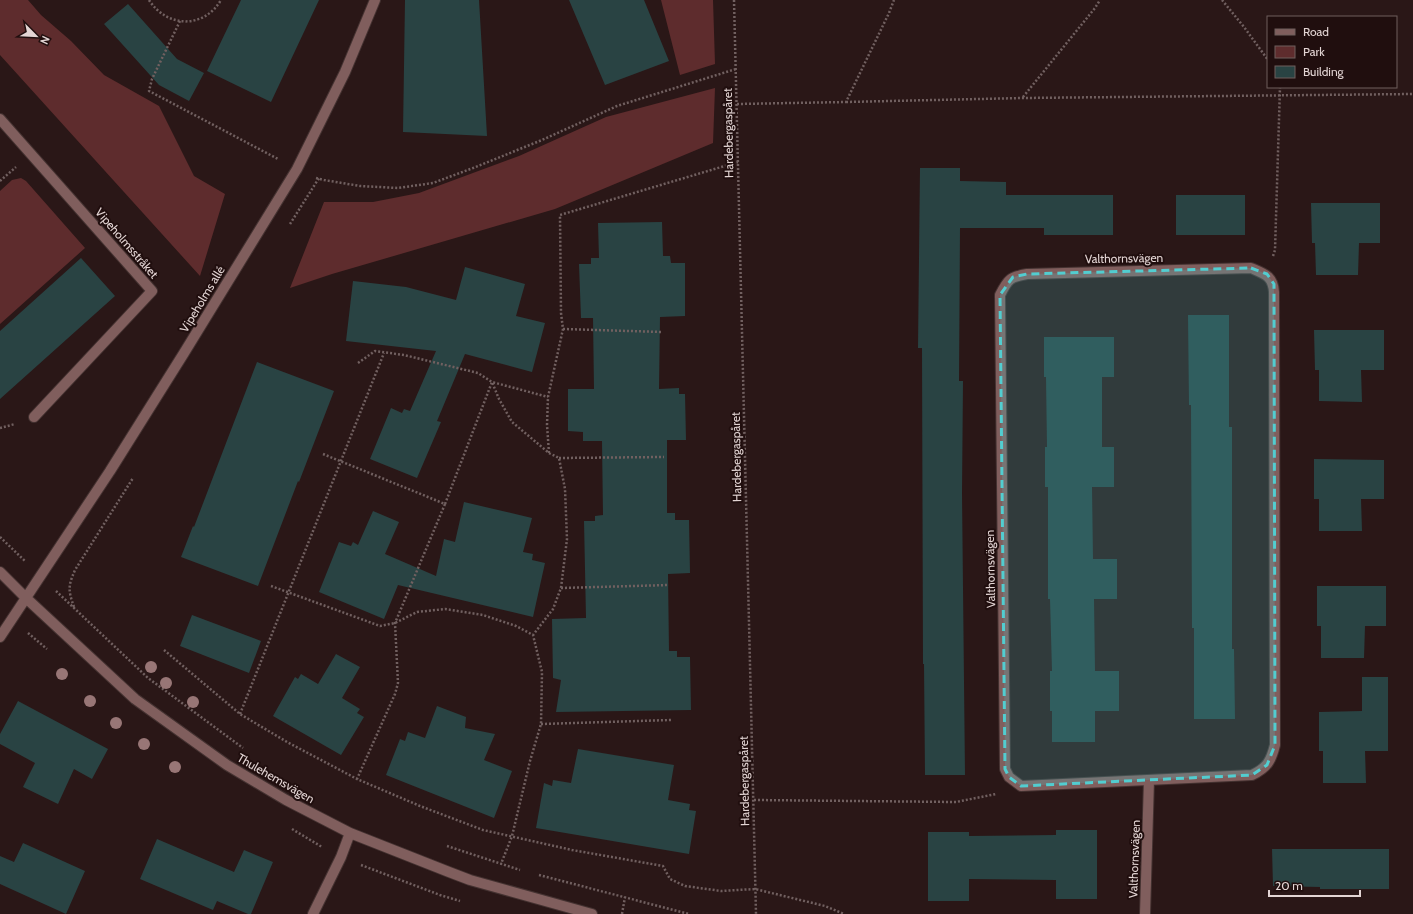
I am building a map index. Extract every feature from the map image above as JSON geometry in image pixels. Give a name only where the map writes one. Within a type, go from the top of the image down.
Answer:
[{"type":"street","name":"Vipeholms allé","points":[[0,637],[41,576],[184,353],[297,169],[345,72],[375,0]]},
{"type":"street","name":"Vipeholmsstråket","points":[[0,119],[152,291],[34,417]]},
{"type":"street","name":"Valthornsvägen","points":[[1021,786],[1009,777],[1005,769],[1000,295],[1005,285],[1013,277],[1027,274],[1251,268],[1267,274]]},
{"type":"street","points":[[1021,786],[1252,775],[1261,771],[1267,765],[1272,756],[1274,745],[1274,284],[1267,274]]},
{"type":"street","name":"Thulehemsvägen","points":[[0,572],[135,699],[227,765],[286,800],[350,833],[470,880],[592,914]]},
{"type":"street","name":"Valthornsvägen","points":[[1145,914],[1149,780]]},
{"type":"street","points":[[313,914],[341,857],[350,833]]},
{"type":"path","points":[[149,0],[160,13],[174,20],[180,21],[194,20],[204,17],[212,12],[221,0]]},
{"type":"path","name":"Hardebergaspåret","points":[[734,0],[756,914]]},
{"type":"path","points":[[846,102],[894,0]]},
{"type":"path","points":[[1023,98],[1100,0]]},
{"type":"path","points":[[1222,0],[1267,59]]},
{"type":"path","points":[[180,21],[152,79],[149,91],[297,169],[324,180],[360,186],[398,188],[433,183],[542,140],[618,106],[736,69]]},
{"type":"path","points":[[1267,274],[1275,250],[1280,88]]},
{"type":"path","points":[[736,104],[1023,98],[1413,94]]},
{"type":"path","points":[[549,453],[547,425],[548,397],[564,330],[561,313],[560,215],[738,162]]},
{"type":"path","points":[[564,330],[662,332]]},
{"type":"path","points":[[358,363],[375,352],[404,355],[478,373],[492,382],[548,397]]},
{"type":"path","points":[[240,714],[384,353]]},
{"type":"path","points":[[492,382],[499,399],[512,422],[549,453],[560,458],[664,457]]},
{"type":"path","points":[[357,779],[395,694],[398,683],[395,623],[445,504],[492,382]]},
{"type":"path","points":[[322,454],[445,504]]},
{"type":"path","points":[[501,864],[512,836],[530,761],[541,724],[542,672],[534,635],[553,609],[561,588],[567,539],[564,489],[560,458]]},
{"type":"path","points":[[0,537],[148,678],[245,749]]},
{"type":"path","points":[[561,588],[670,585]]},
{"type":"path","points":[[271,586],[380,626],[395,623],[417,612],[445,608],[483,615],[516,626],[534,635]]},
{"type":"path","points":[[164,650],[240,714],[287,742],[357,779],[420,806],[484,830],[572,850],[663,866],[670,879],[685,886],[721,891],[755,889],[825,906],[844,914]]},
{"type":"path","points":[[541,724],[671,720]]},
{"type":"path","points":[[754,800],[956,802],[987,797],[1021,786]]},
{"type":"path","points":[[443,845],[525,872]]},
{"type":"path","points":[[532,874],[689,914]]},
{"type":"path","points":[[622,914],[625,897]]},
{"type":"highlighted area","points":[[1251,268],[1267,274],[1274,284],[1275,745],[1267,765],[1252,775],[1021,786],[1009,777],[1005,769],[1000,295],[1013,277],[1027,274]]},
{"type":"green space","points":[[0,0],[28,0],[41,15],[71,41],[104,75],[159,106],[194,176],[225,194],[200,276],[0,55]]},
{"type":"green space","points":[[661,0],[713,0],[715,64],[680,75]]},
{"type":"green space","points":[[715,88],[713,143],[555,209],[332,274],[290,288],[324,202],[373,202],[419,193],[519,156],[606,117]]},
{"type":"green space","points":[[21,178],[26,181],[85,248],[0,324],[0,191],[12,180]]},
{"type":"building","points":[[241,0],[319,0],[271,102],[207,71]]},
{"type":"building","points":[[405,0],[479,0],[487,136],[403,132]]},
{"type":"building","points":[[569,0],[644,0],[669,61],[605,85]]},
{"type":"building","points":[[128,4],[177,59],[204,73],[189,101],[159,85],[104,24]]},
{"type":"building","points":[[920,168],[960,168],[960,181],[1006,182],[1006,195],[1113,195],[1113,235],[1044,235],[1044,228],[960,228],[959,381],[963,381],[962,493],[965,775],[925,775],[923,664],[922,348],[918,348]]},
{"type":"building","points":[[1176,195],[1245,195],[1245,235],[1176,235]]},
{"type":"building","points":[[1311,203],[1380,203],[1380,243],[1359,243],[1358,275],[1316,275],[1315,243],[1312,243]]},
{"type":"building","points":[[662,222],[663,256],[670,256],[671,263],[685,263],[685,316],[660,317],[659,389],[679,388],[679,394],[685,394],[686,440],[667,440],[667,513],[675,513],[675,520],[689,520],[690,573],[668,574],[669,651],[677,651],[677,657],[690,657],[691,710],[556,712],[561,680],[553,678],[552,619],[586,618],[584,521],[595,521],[595,516],[603,515],[602,441],[583,441],[583,432],[568,431],[568,389],[594,389],[593,318],[581,318],[579,264],[591,264],[591,258],[599,258],[598,223]]},
{"type":"building","points":[[81,258],[115,296],[0,399],[0,331]]},
{"type":"building","points":[[465,267],[525,284],[516,316],[545,323],[532,372],[465,354],[437,421],[441,422],[417,478],[370,459],[391,408],[402,413],[404,409],[410,411],[436,351],[346,341],[353,281],[406,287],[456,300]]},
{"type":"building","points":[[1188,315],[1229,315],[1229,427],[1232,427],[1232,649],[1234,649],[1235,719],[1194,719],[1191,405],[1189,405]]},
{"type":"building","points":[[1314,330],[1384,330],[1384,370],[1361,370],[1362,402],[1319,401],[1319,370],[1315,370]]},
{"type":"building","points":[[1044,337],[1114,337],[1114,377],[1102,377],[1102,447],[1114,447],[1114,487],[1092,487],[1093,559],[1117,559],[1117,599],[1094,599],[1095,671],[1119,671],[1119,711],[1095,711],[1095,742],[1052,742],[1052,711],[1050,711],[1050,671],[1052,671],[1050,599],[1048,599],[1048,487],[1045,487],[1045,447],[1047,447]]},
{"type":"building","points":[[257,362],[334,391],[258,586],[181,557],[193,526],[194,527]]},
{"type":"building","points":[[1314,459],[1384,460],[1384,499],[1361,499],[1362,531],[1319,531],[1319,499],[1314,499]]},
{"type":"building","points":[[464,502],[532,518],[523,552],[533,554],[532,560],[545,563],[533,617],[398,585],[384,619],[319,592],[339,542],[351,546],[353,542],[358,545],[373,511],[399,522],[385,554],[436,576],[444,539],[455,542]]},
{"type":"building","points":[[1317,586],[1386,586],[1386,626],[1365,626],[1364,658],[1321,658],[1321,626],[1317,626]]},
{"type":"building","points":[[192,615],[261,641],[249,673],[180,646]]},
{"type":"building","points":[[336,654],[360,667],[342,698],[360,709],[357,713],[364,717],[341,755],[273,716],[295,677],[298,679],[301,674],[318,684]]},
{"type":"building","points":[[1362,677],[1388,677],[1388,751],[1365,751],[1366,783],[1323,783],[1323,751],[1319,751],[1319,712],[1362,711]]},
{"type":"building","points":[[18,701],[108,749],[92,779],[74,769],[58,804],[23,787],[35,763],[0,744],[0,734]]},
{"type":"building","points":[[437,706],[466,717],[465,728],[495,734],[484,760],[512,771],[494,818],[386,775],[400,739],[405,741],[408,732],[425,738]]},
{"type":"building","points":[[578,749],[674,765],[668,800],[690,804],[689,810],[696,811],[689,854],[536,828],[544,783],[552,786],[553,780],[571,783]]},
{"type":"building","points":[[1056,830],[1097,830],[1097,899],[1056,899],[1056,880],[969,879],[969,901],[928,901],[928,832],[969,832],[969,836],[1056,835]]},
{"type":"building","points":[[157,839],[234,872],[244,850],[273,862],[251,914],[217,901],[213,910],[140,879]]},
{"type":"building","points":[[23,843],[85,871],[66,914],[0,884],[0,856],[14,862]]},
{"type":"building","points":[[1272,849],[1389,849],[1389,889],[1320,889],[1320,887],[1273,886]]}]
